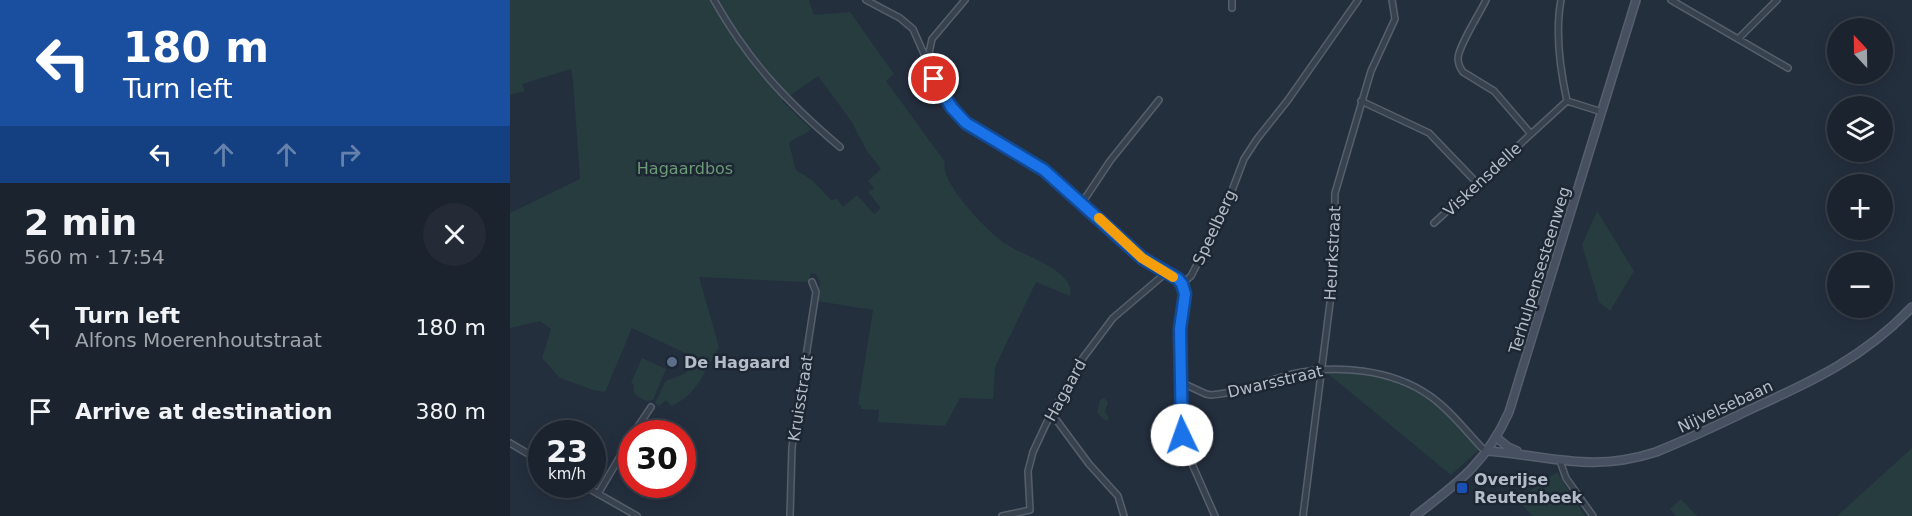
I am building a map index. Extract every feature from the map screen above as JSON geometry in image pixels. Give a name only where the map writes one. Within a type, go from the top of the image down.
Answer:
[{"type":"main road","name":"Terhulpensesteenweg","points":[[1415,516],[1468,475],[1497,438],[1509,412],[1636,0]]},
{"type":"main road","name":"Nijvelsebaan","points":[[1488,451],[1525,454],[1560,461],[1606,463],[1632,459],[1669,446],[1827,374],[1863,351],[1912,307]]},
{"type":"main road","name":"Nijvelsebaan","points":[[1497,438],[1508,447],[1525,454]]},
{"type":"street","points":[[714,0],[729,26],[766,77],[799,112],[840,147]]},
{"type":"street","points":[[866,0],[900,18],[913,29],[928,58]]},
{"type":"street","points":[[965,0],[932,39],[928,58],[930,70],[952,108],[966,123],[1044,170],[1142,258],[1182,284],[1185,294],[1180,329],[1181,423],[1185,446],[1215,516]]},
{"type":"street","points":[[1232,0],[1232,8]]},
{"type":"street","name":"Speelberg","points":[[1182,284],[1191,276],[1223,214],[1244,159],[1358,0]]},
{"type":"street","name":"Heurkstraat","points":[[1303,516],[1334,248],[1335,193],[1374,62],[1395,19],[1392,0]]},
{"type":"street","points":[[1486,0],[1460,50],[1458,62],[1460,68],[1494,91],[1531,134]]},
{"type":"street","points":[[1561,0],[1558,23],[1567,101],[1602,112]]},
{"type":"street","points":[[1671,0],[1788,68]]},
{"type":"street","points":[[1738,39],[1777,0]]},
{"type":"street","points":[[1082,203],[1110,161],[1159,100]]},
{"type":"street","points":[[1361,101],[1429,133],[1477,183]]},
{"type":"street","name":"Viskensdelle","points":[[1434,224],[1567,101]]},
{"type":"street","name":"Hagaard","points":[[1002,516],[1030,510],[1028,481],[1030,460],[1036,444],[1083,358],[1113,318],[1167,273]]},
{"type":"street","name":"Kruisstraat","points":[[790,516],[792,447],[816,292],[812,282]]},
{"type":"street","name":"Dwarsstraat","points":[[1180,382],[1206,394],[1217,394],[1321,369],[1353,370],[1377,374],[1417,388],[1445,408],[1482,448],[1488,451]]},
{"type":"street","points":[[642,420],[651,407]]},
{"type":"street","points":[[1052,414],[1089,464],[1118,496],[1124,516]]},
{"type":"street","points":[[510,442],[528,453]]},
{"type":"street","points":[[606,480],[618,459]]},
{"type":"street","points":[[1560,461],[1566,478],[1593,516]]},
{"type":"street","points":[[605,498],[637,516]]},
{"type":"green space","name":"Hagaardbos","points":[[510,0],[809,0],[814,15],[850,12],[894,74],[886,81],[945,162],[945,171],[957,194],[998,238],[1057,271],[1070,287],[1070,296],[1036,282],[995,367],[993,399],[960,398],[945,426],[878,422],[879,410],[861,409],[861,405],[858,404],[873,310],[817,301],[820,282],[816,274],[811,273],[809,281],[804,282],[699,277],[719,347],[700,381],[680,402],[671,406],[666,400],[659,406],[655,403],[665,382],[688,371],[687,354],[632,328],[605,392],[593,390],[560,378],[542,358],[551,329],[540,321],[510,328],[510,213],[580,179],[571,69],[522,84],[525,91],[510,95]],"holes":[[[818,76],[851,121],[867,151],[881,169],[868,181],[874,188],[868,192],[881,208],[874,214],[857,195],[843,207],[837,199],[831,200],[812,180],[796,170],[789,143],[811,129],[782,101]]]},
{"type":"green space","points":[[1597,211],[1634,271],[1610,311],[1599,302],[1582,245]]},
{"type":"green space","points":[[642,358],[666,369],[653,400],[646,401],[638,397],[631,383]]},
{"type":"green space","points":[[1341,370],[1394,380],[1423,393],[1446,412],[1480,449],[1451,475],[1326,372]]},
{"type":"green space","points":[[1104,398],[1108,402],[1105,411],[1109,418],[1106,421],[1097,413],[1100,400]]},
{"type":"green space","points":[[1912,448],[1912,516],[1837,516]]},
{"type":"green space","points":[[1557,472],[1585,516],[1533,516],[1513,496],[1531,490]]},
{"type":"green space","points":[[1681,499],[1697,516],[1676,516],[1670,509]]},
{"type":"slow traffic","points":[[1099,218],[1142,258],[1173,277]]},
{"type":"place","name":"De Hagaard","points":[[672,362]]},
{"type":"place","name":"Overijse Reutenbeek","points":[[1462,488]]},
{"type":"route","points":[[934,79],[952,108],[966,123],[1044,170],[1142,258],[1178,279],[1182,284],[1185,294],[1180,329],[1182,435]]}]
